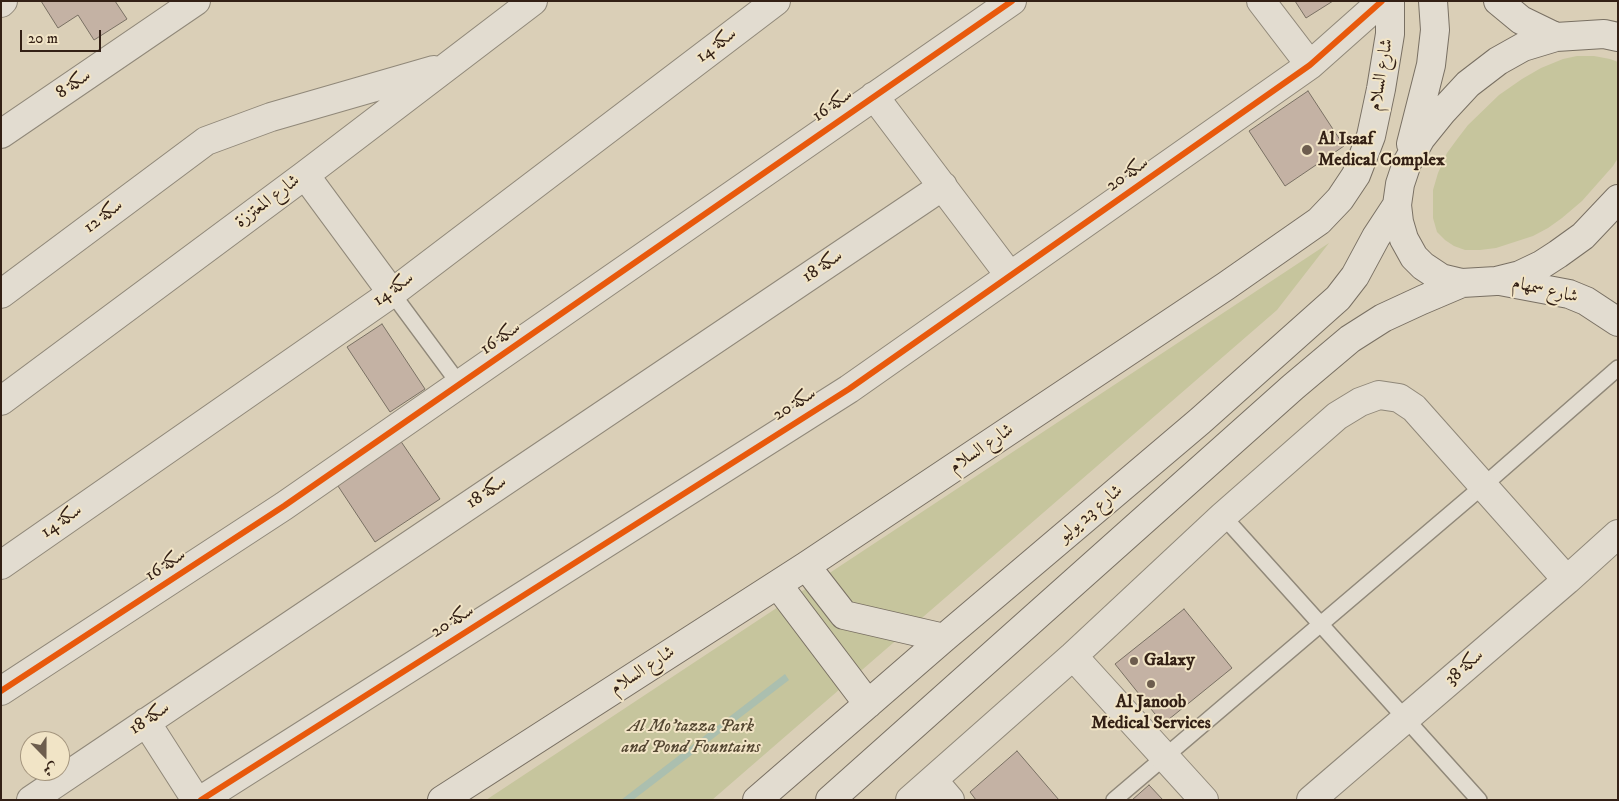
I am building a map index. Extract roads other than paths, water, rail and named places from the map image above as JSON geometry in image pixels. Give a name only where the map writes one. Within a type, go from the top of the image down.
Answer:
[{"type":"street","name":"سكة 8","points":[[1,134],[196,1]]},
{"type":"street","name":"شارع المعتززة","points":[[1,401],[305,175],[534,1]]},
{"type":"street","name":"سكة 14","points":[[1,565],[392,292],[776,1]]},
{"type":"street","name":"سكة 16","points":[[1,692],[284,506],[460,386],[1012,1]]},
{"type":"street","points":[[1261,1],[1310,65]]},
{"type":"street","name":"سكة 20","points":[[201,800],[849,389],[1310,65],[1382,1]]},
{"type":"street","name":"شارع السلام","points":[[442,800],[778,585],[1226,286],[1319,221],[1340,199],[1356,174],[1371,136],[1390,34],[1390,1]]},
{"type":"street","points":[[1433,1],[1435,30],[1431,65],[1400,184],[1397,205],[1404,239],[1414,257],[1423,266],[1441,278],[1462,283],[1496,281],[1520,274],[1558,254],[1583,236],[1618,199]]},
{"type":"street","points":[[1498,1],[1521,20],[1556,36]]},
{"type":"street","points":[[1585,34],[1618,20]]},
{"type":"street","points":[[1406,163],[1421,138],[1442,112],[1468,84],[1498,61],[1523,47],[1556,36],[1604,34],[1618,37]]},
{"type":"street","name":"سكة 12","points":[[1,294],[206,141],[271,117],[450,65]]},
{"type":"street","points":[[874,96],[1010,276]]},
{"type":"street","points":[[305,175],[392,292]]},
{"type":"street","name":"سكة 18","points":[[30,800],[943,186]]},
{"type":"street","name":"شارع 23 يوليو","points":[[758,800],[944,638],[1200,421],[1338,298],[1355,276],[1397,205]]},
{"type":"street","name":"شارع سمهام","points":[[1496,281],[1569,294],[1586,301],[1618,322]]},
{"type":"street","points":[[830,800],[1292,387],[1343,345],[1383,318],[1462,283]]},
{"type":"street","points":[[910,800],[941,790],[1073,656],[1223,516],[1337,416],[1360,402],[1379,395],[1398,398],[1414,408],[1567,580]]},
{"type":"street","name":"سكة 38","points":[[1311,800],[1618,534]]},
{"type":"street","points":[[806,566],[844,615],[944,638]]},
{"type":"street","points":[[778,585],[868,704]]},
{"type":"street","points":[[1073,656],[1204,800]]},
{"type":"street","points":[[146,722],[196,800]]},
{"type":"lane","points":[[392,292],[460,386]]},
{"type":"lane","points":[[1114,800],[1483,486],[1618,368]]},
{"type":"lane","points":[[1223,516],[1479,800]]},
{"type":"place","name":"Al Isaaf Medical Complex","points":[[1307,150]]},
{"type":"place","name":"Galaxy","points":[[1134,661]]},
{"type":"place","name":"Al Janoob Medical Services","points":[[1151,684]]},
{"type":"park label","name":"Al Mo'tazza Park and Pond Fountains","points":[[691,738]]}]
